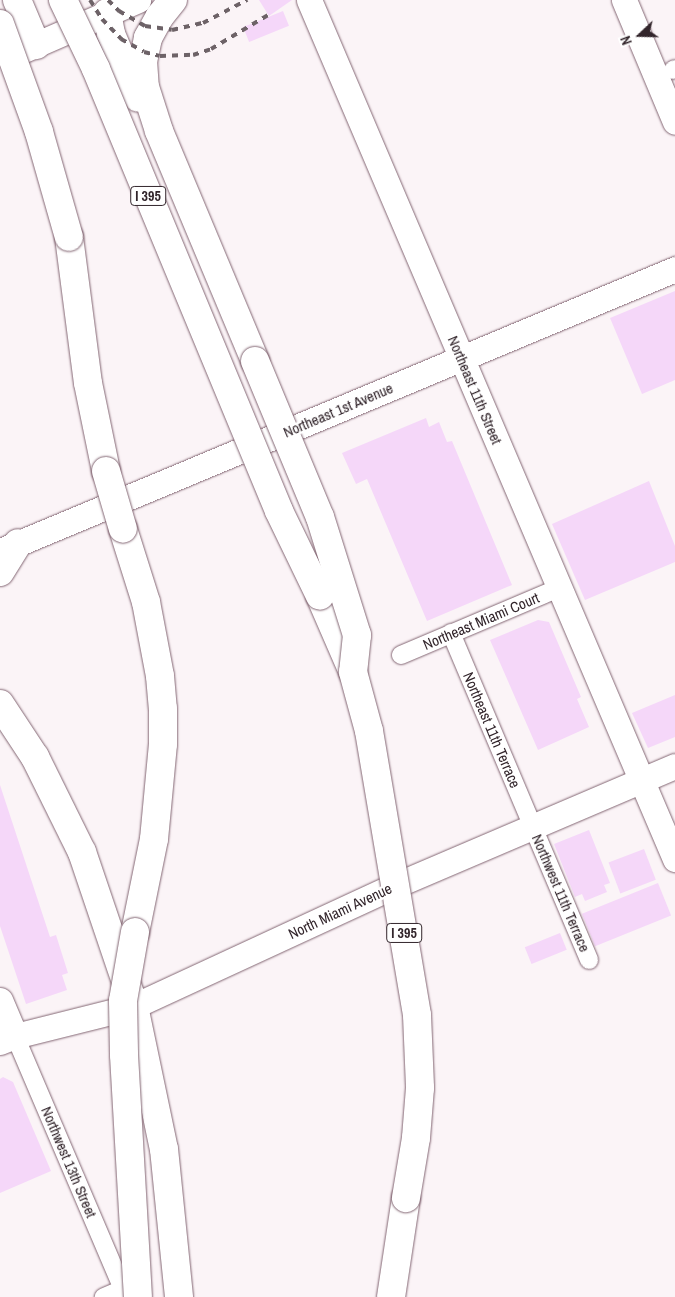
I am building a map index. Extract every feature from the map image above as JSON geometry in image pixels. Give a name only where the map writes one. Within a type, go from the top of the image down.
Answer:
[{"type":"main road","points":[[17,0],[36,45]]},
{"type":"main road","name":"I 395","points":[[63,0],[96,69],[279,510],[353,672],[363,702],[409,964],[419,1051],[420,1088],[416,1138],[391,1297]]},
{"type":"main road","points":[[0,61],[36,45],[105,7],[138,0]]},
{"type":"main road","points":[[173,0],[150,32],[143,61],[145,87],[159,131],[299,464],[336,562],[357,635],[353,672]]},
{"type":"main road","name":"Northeast 11th Street","points":[[309,0],[675,859]]},
{"type":"main road","points":[[624,0],[675,122]]},
{"type":"main road","points":[[105,7],[111,34],[141,105],[159,131]]},
{"type":"main road","points":[[0,24],[39,132],[69,237],[94,424],[106,471],[146,602],[160,676],[163,709],[163,744],[154,839],[123,1001],[131,1293]]},
{"type":"main road","name":"Northeast 1st Avenue","points":[[9,547],[675,269]]},
{"type":"main road","points":[[0,572],[9,547]]},
{"type":"main road","points":[[0,704],[34,757],[82,852],[134,1006],[164,1149],[179,1297]]},
{"type":"main road","name":"North Miami Avenue","points":[[8,1039],[134,1006],[389,888],[675,766]]},
{"type":"main road","points":[[0,1000],[8,1039]]},
{"type":"street","name":"Northeast Miami Court","points":[[401,655],[560,587]]},
{"type":"street","name":"Northeast 11th Terrace","points":[[451,634],[533,826]]},
{"type":"street","name":"Northwest 11th Terrace","points":[[533,826],[589,960]]},
{"type":"street","name":"Northwest 13th Street","points":[[8,1039],[131,1293]]},
{"type":"street","points":[[104,1297],[131,1293]]},
{"type":"building","points":[[259,0],[292,0],[269,16]]},
{"type":"building","points":[[283,11],[289,26],[249,42],[243,27]]},
{"type":"building","points":[[675,291],[675,380],[642,394],[610,318]]},
{"type":"building","points":[[426,418],[429,427],[439,422],[447,442],[452,441],[512,585],[427,621],[367,479],[356,484],[342,453]]},
{"type":"building","points":[[649,481],[675,546],[675,562],[585,600],[552,524]]},
{"type":"building","points":[[538,620],[549,622],[581,697],[577,699],[589,727],[538,750],[490,640]]},
{"type":"building","points":[[675,695],[675,737],[648,748],[632,713]]},
{"type":"building","points":[[0,785],[50,937],[56,935],[68,973],[62,975],[67,990],[26,1004],[0,926]]},
{"type":"building","points":[[589,830],[610,883],[604,885],[607,892],[585,901],[582,894],[575,897],[554,844]]},
{"type":"building","points":[[644,849],[656,880],[620,893],[609,863]]},
{"type":"building","points":[[658,883],[671,915],[595,946],[582,914]]},
{"type":"building","points":[[560,933],[567,950],[532,964],[525,947]]},
{"type":"building","points":[[3,1077],[13,1082],[51,1171],[0,1193],[0,1079]]},
{"type":"railway","points":[[90,0],[102,19],[121,39],[144,52],[160,56],[193,55],[211,49],[268,15]]},
{"type":"railway","points":[[108,0],[119,11],[145,26],[172,30],[203,23],[247,0]]}]
